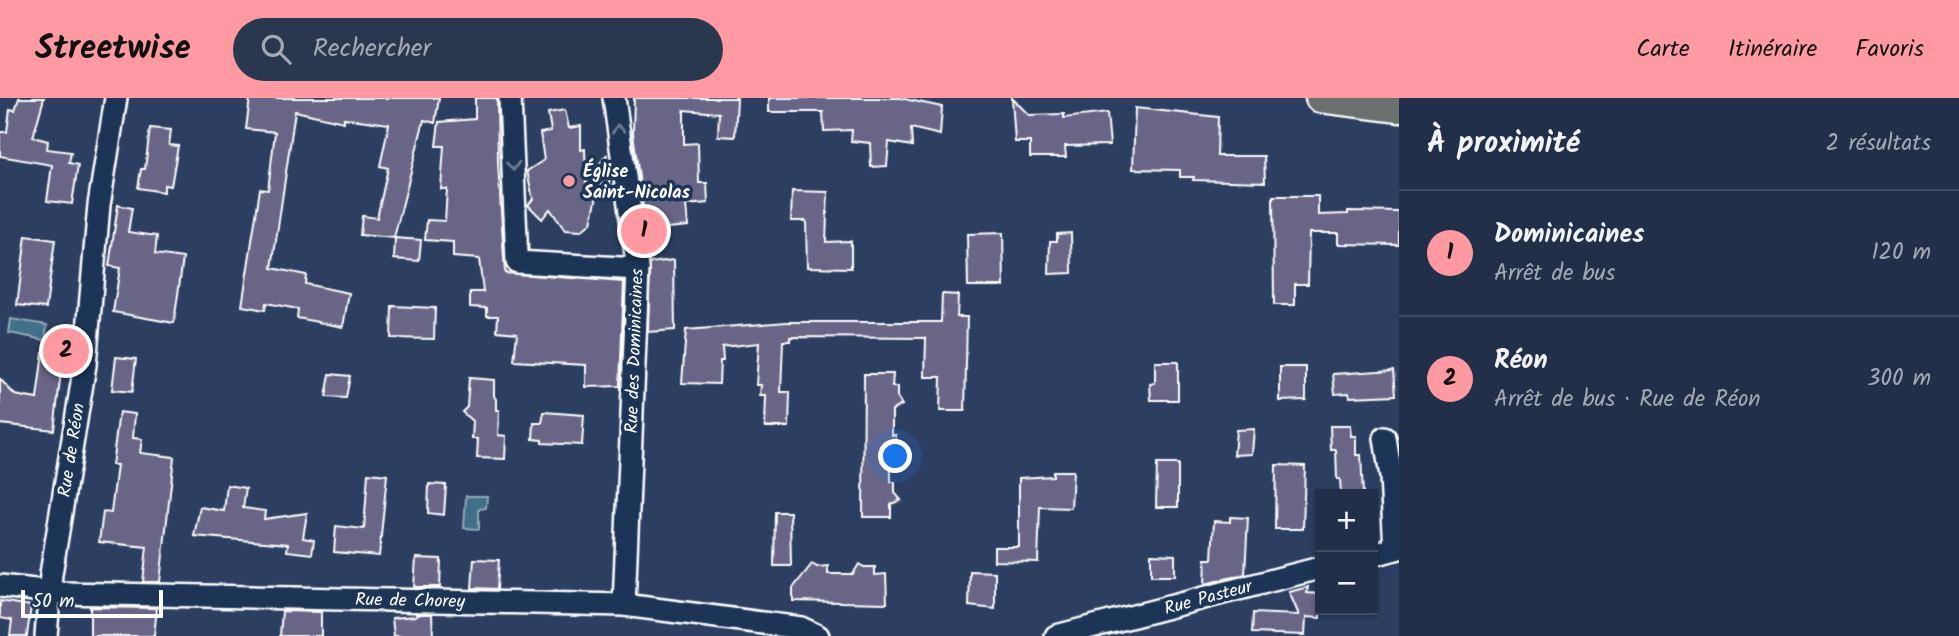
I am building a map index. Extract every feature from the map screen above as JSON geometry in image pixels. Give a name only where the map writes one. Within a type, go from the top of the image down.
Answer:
[{"type":"main road","points":[[1320,98],[1399,108]]},
{"type":"street","name":"Rue de Réon","points":[[46,636],[51,575],[85,366],[99,205],[116,98]]},
{"type":"street","points":[[510,98],[517,262],[638,269]]},
{"type":"street","name":"Rue des Dominicaines","points":[[614,98],[638,269],[624,605]]},
{"type":"street","points":[[1378,554],[1397,549],[1385,438]]},
{"type":"street","name":"Rue Pasteur","points":[[1056,636],[1315,569]]},
{"type":"street","name":"Rue de Chorey","points":[[0,586],[50,593],[624,605],[801,628],[818,636]]},
{"type":"water","points":[[11,319],[47,325],[45,340],[9,333]]},
{"type":"water","points":[[466,496],[487,496],[486,508],[479,509],[479,529],[464,528]]},
{"type":"building","points":[[19,98],[44,98],[33,137],[48,141],[47,149],[71,152],[69,163],[78,165],[72,204],[47,201],[52,165],[0,156],[0,132],[7,132],[10,109],[15,110]]},
{"type":"building","points":[[250,98],[439,98],[435,123],[424,120],[394,238],[360,235],[362,216],[377,218],[388,168],[380,166],[389,124],[344,118],[344,122],[295,111],[272,268],[306,275],[305,284],[349,293],[343,327],[297,318],[298,309],[266,303],[265,310],[242,306],[260,189],[268,190],[275,132],[246,129]]},
{"type":"building","points":[[475,98],[497,98],[505,273],[624,282],[620,386],[586,387],[586,365],[514,361],[517,333],[497,331],[498,316],[487,316],[487,308],[470,307],[470,292],[483,292],[479,259],[453,257],[453,242],[425,240],[427,220],[445,221],[447,189],[441,189],[444,146],[436,146],[439,122],[475,119]]},
{"type":"building","points":[[634,98],[737,98],[735,137],[718,136],[719,113],[684,110],[684,144],[698,143],[699,183],[707,183],[708,203],[686,205],[688,226],[646,230],[633,133]]},
{"type":"building","points":[[769,98],[900,98],[942,107],[940,135],[911,128],[912,146],[889,142],[887,166],[871,167],[870,143],[851,141],[852,130],[824,131],[823,112],[769,112]]},
{"type":"building","points":[[1012,98],[1029,115],[1064,114],[1064,118],[1107,113],[1110,145],[1065,146],[1066,157],[1030,157],[1030,142],[1015,142]]},
{"type":"building","points":[[1135,108],[1218,117],[1217,156],[1264,156],[1265,182],[1193,180],[1194,177],[1180,177],[1180,170],[1133,169]]},
{"type":"building","name":"Église Saint-Nicolas","points":[[565,110],[569,128],[581,126],[581,150],[585,149],[586,182],[607,154],[605,163],[611,189],[600,183],[591,223],[581,231],[565,230],[550,209],[542,219],[528,205],[533,199],[527,171],[544,160],[540,133],[551,131],[548,113]]},
{"type":"building","points":[[150,128],[171,130],[169,145],[178,146],[171,186],[164,185],[164,192],[138,188],[141,169],[145,169]]},
{"type":"building","points":[[792,191],[828,192],[826,242],[851,241],[851,268],[807,267],[806,221],[791,221]]},
{"type":"building","points":[[1273,196],[1318,196],[1318,215],[1348,214],[1348,211],[1399,212],[1399,245],[1338,244],[1338,233],[1309,233],[1308,284],[1295,284],[1295,305],[1274,305]]},
{"type":"building","points":[[118,205],[132,208],[128,232],[157,236],[155,254],[183,258],[174,323],[113,312],[120,268],[109,266]]},
{"type":"building","points":[[1003,233],[1004,286],[968,286],[967,234]]},
{"type":"building","points":[[1071,233],[1072,273],[1049,274],[1050,241],[1057,241],[1057,234]]},
{"type":"building","points":[[26,236],[55,240],[46,308],[17,305]]},
{"type":"building","points":[[395,238],[421,240],[419,261],[394,259]]},
{"type":"building","points":[[674,260],[675,330],[648,332],[650,263]]},
{"type":"building","points":[[942,294],[958,295],[957,317],[967,317],[965,411],[940,411],[941,377],[925,377],[926,338],[790,337],[790,341],[783,341],[781,392],[790,392],[789,427],[765,427],[766,396],[760,396],[761,385],[756,385],[759,343],[722,347],[723,361],[720,361],[719,384],[682,383],[686,330],[787,322],[941,322]]},
{"type":"building","points":[[392,306],[435,308],[434,339],[391,338]]},
{"type":"building","points":[[43,352],[63,355],[54,430],[0,424],[0,379],[15,395],[37,399]]},
{"type":"building","points":[[116,357],[136,359],[132,392],[112,390]]},
{"type":"building","points":[[1155,362],[1178,362],[1178,400],[1151,400],[1150,384],[1155,383]]},
{"type":"building","points":[[1280,367],[1306,367],[1306,400],[1280,401]]},
{"type":"building","points":[[1394,370],[1396,395],[1350,397],[1349,393],[1335,394],[1333,374]]},
{"type":"building","points":[[330,374],[350,376],[346,398],[326,397]]},
{"type":"building","points":[[864,374],[893,374],[892,387],[897,387],[897,397],[902,405],[892,410],[892,435],[896,435],[896,445],[900,452],[891,457],[891,482],[895,482],[895,493],[901,500],[891,504],[891,517],[863,517]]},
{"type":"building","points":[[469,378],[494,380],[496,410],[499,410],[498,435],[506,436],[505,459],[477,458],[478,439],[472,439],[473,422],[462,412],[467,407]]},
{"type":"building","points":[[119,412],[135,414],[133,438],[142,439],[140,453],[174,457],[160,582],[143,582],[147,547],[99,542],[103,512],[111,513],[117,465],[112,465]]},
{"type":"building","points":[[544,412],[584,415],[582,445],[542,443],[542,440],[533,439],[534,423],[542,423]]},
{"type":"building","points":[[1330,426],[1350,426],[1351,436],[1356,436],[1356,455],[1361,455],[1363,489],[1341,489],[1340,479],[1337,479],[1336,450],[1331,450]]},
{"type":"building","points":[[1254,429],[1252,454],[1234,455],[1236,430]]},
{"type":"building","points":[[1157,464],[1178,464],[1178,507],[1156,507]]},
{"type":"building","points":[[1276,465],[1305,466],[1303,529],[1275,529]]},
{"type":"building","points":[[1053,471],[1073,471],[1071,508],[1040,507],[1038,562],[994,561],[994,547],[1019,547],[1019,478],[1053,476]]},
{"type":"building","points":[[368,473],[387,475],[379,556],[334,552],[336,526],[364,529]]},
{"type":"building","points":[[429,484],[446,485],[444,515],[428,513]]},
{"type":"building","points":[[227,485],[246,488],[243,508],[265,511],[264,519],[307,513],[303,538],[314,540],[312,554],[287,551],[288,544],[194,536],[200,507],[224,511]]},
{"type":"building","points":[[775,512],[790,512],[791,566],[774,566]]},
{"type":"building","points":[[1230,517],[1248,518],[1245,574],[1205,584],[1206,559],[1212,559],[1214,521],[1230,522]]},
{"type":"building","points":[[1151,554],[1175,555],[1175,576],[1151,576]]},
{"type":"building","points":[[416,558],[441,559],[440,587],[414,587]]},
{"type":"building","points":[[474,559],[499,560],[497,589],[472,588]]},
{"type":"building","points":[[812,564],[817,567],[828,566],[828,574],[853,574],[859,564],[875,567],[875,575],[886,574],[887,603],[793,601],[793,588]]},
{"type":"building","points":[[970,571],[995,572],[995,609],[969,606]]},
{"type":"building","points":[[1308,587],[1307,593],[1315,594],[1315,615],[1320,615],[1320,618],[1306,617],[1305,635],[1252,633],[1253,613],[1299,615],[1289,592]]},
{"type":"building","points":[[0,601],[31,606],[27,636],[10,636],[12,620],[0,618]]},
{"type":"building","points":[[90,607],[157,608],[154,636],[90,636]]},
{"type":"building","points":[[282,611],[321,612],[321,636],[280,636]]},
{"type":"building","points":[[432,614],[433,636],[394,636],[392,618]]},
{"type":"place","name":"Église Saint-Nicolas","points":[[569,181]]},
{"type":"place","name":"Dominicaines","points":[[644,231]]},
{"type":"place","name":"Réon","points":[[66,351]]}]
